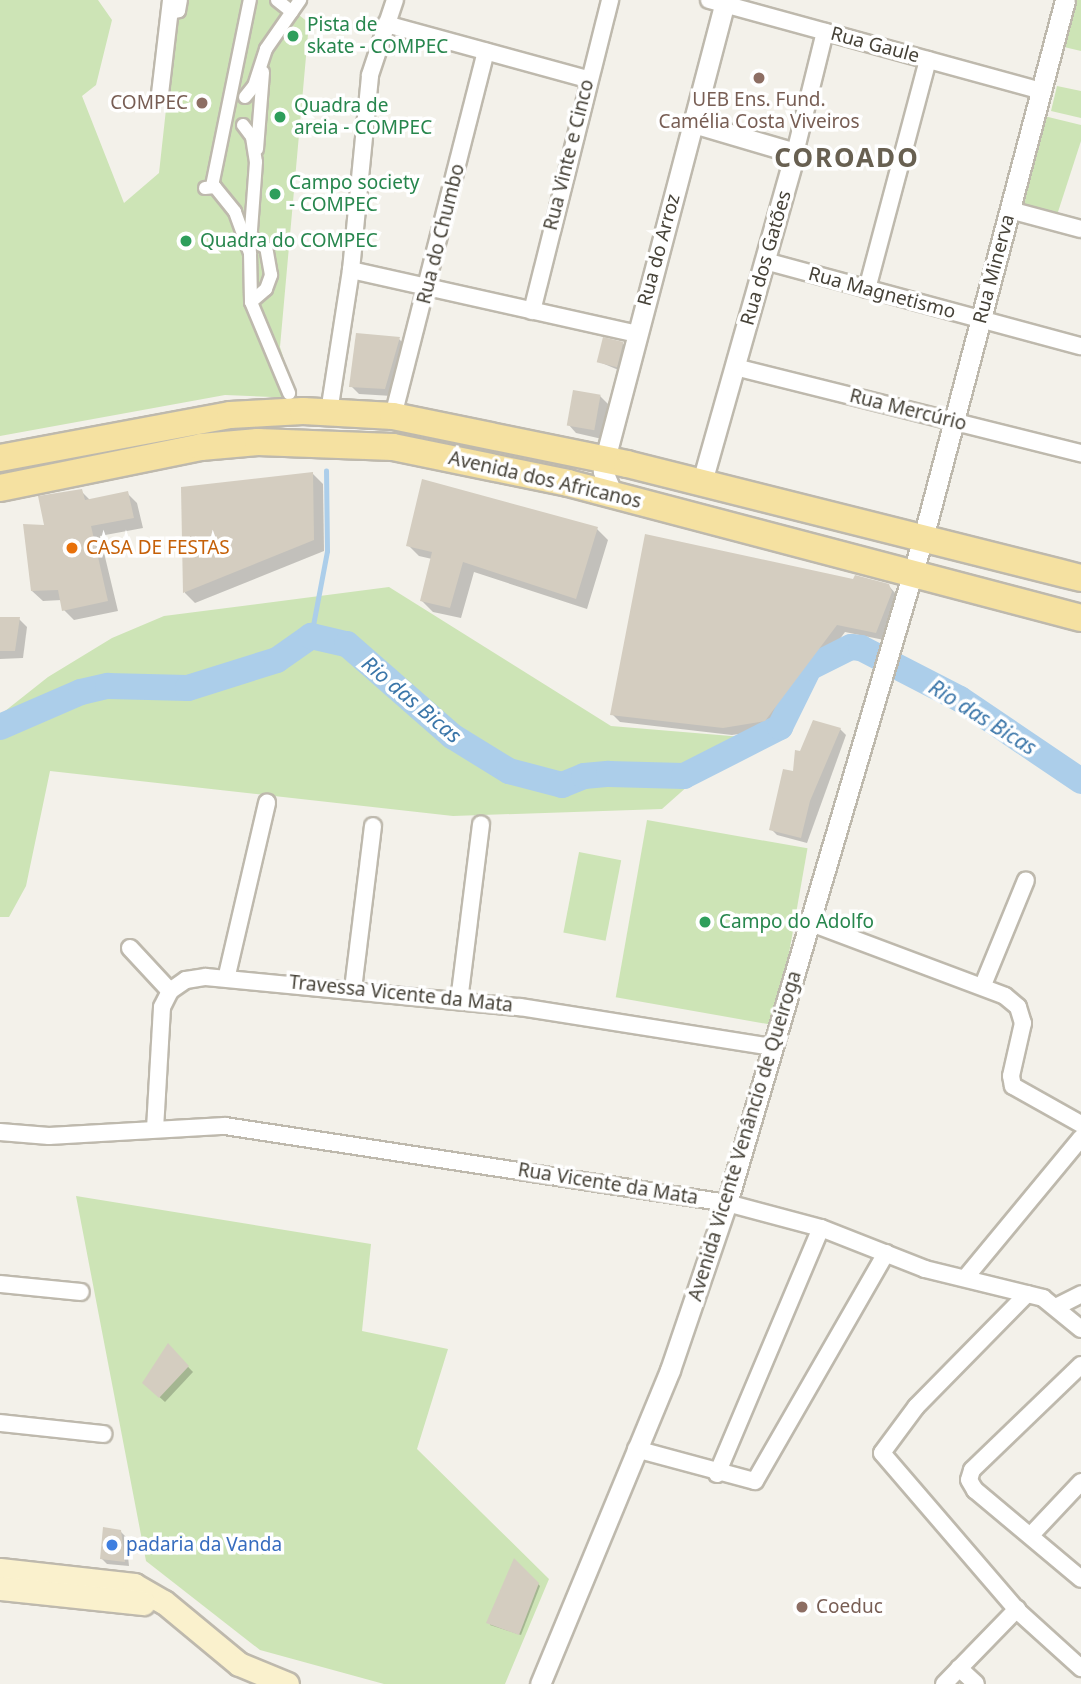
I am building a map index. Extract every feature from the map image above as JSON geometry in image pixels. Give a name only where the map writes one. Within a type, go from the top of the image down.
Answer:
[{"type":"main road","name":"Avenida dos Africanos","points":[[0,457],[230,415],[329,412],[393,416],[605,459],[870,523],[1081,578]]},
{"type":"main road","name":"Avenida dos Africanos","points":[[0,488],[201,447],[317,442],[393,447],[471,460],[613,495],[1081,618]]},
{"type":"main road","points":[[870,523],[913,574]]},
{"type":"main road","points":[[0,1570],[134,1585],[164,1602],[199,1634],[251,1672],[287,1684]]},
{"type":"main road","points":[[0,1588],[130,1600],[199,1634]]},
{"type":"street","points":[[160,94],[171,7],[179,11],[181,0]]},
{"type":"street","points":[[250,0],[209,187],[227,196],[250,253]]},
{"type":"street","points":[[277,0],[292,12]]},
{"type":"street","points":[[245,97],[265,55],[300,0]]},
{"type":"street","points":[[329,412],[351,270],[370,75],[395,0]]},
{"type":"street","name":"Rua Vinte e Cinco","points":[[532,311],[587,79],[610,0]]},
{"type":"street","name":"Rua Minerva","points":[[913,574],[1065,0]]},
{"type":"street","name":"Rua Gaule","points":[[719,1],[1041,91]]},
{"type":"street","name":"Rua do Arroz","points":[[613,495],[603,471],[605,459],[693,123],[719,1]]},
{"type":"street","points":[[386,24],[587,79]]},
{"type":"street","name":"Rua dos Gatões","points":[[702,482],[795,153],[825,32]]},
{"type":"street","name":"Rua do Chumbo","points":[[393,416],[486,52]]},
{"type":"street","points":[[265,55],[250,253],[251,302],[289,393]]},
{"type":"street","points":[[867,289],[928,60]]},
{"type":"street","points":[[225,122],[243,125],[253,119],[254,105],[245,97],[230,97]]},
{"type":"street","points":[[693,123],[795,153]]},
{"type":"street","points":[[243,125],[252,137],[256,162]]},
{"type":"street","points":[[1010,210],[1081,229]]},
{"type":"street","points":[[251,237],[265,248],[271,275],[266,289],[251,302]]},
{"type":"street","name":"Rua Magnetismo","points":[[765,261],[1081,346]]},
{"type":"street","points":[[351,270],[637,334]]},
{"type":"street","name":"Rua Mercúrio","points":[[735,366],[1081,453]]},
{"type":"street","name":"Avenida Vicente Venâncio de Queiroga","points":[[540,1684],[670,1370],[727,1203],[913,574]]},
{"type":"street","points":[[226,975],[267,803]]},
{"type":"street","points":[[459,1001],[481,824]]},
{"type":"street","points":[[353,989],[373,826]]},
{"type":"street","points":[[983,985],[1026,880]]},
{"type":"street","points":[[811,923],[983,985],[1005,996],[1021,1014],[1011,1076],[1013,1086],[1081,1124]]},
{"type":"street","points":[[131,948],[170,992],[159,1024],[155,1129]]},
{"type":"street","name":"Travessa Vicente da Mata","points":[[170,992],[186,980],[226,975],[459,1001],[773,1046]]},
{"type":"street","name":"Rua Vicente da Mata","points":[[0,1132],[50,1136],[225,1126],[727,1203],[821,1228],[925,1269],[1027,1293],[1056,1307],[1081,1329]]},
{"type":"street","points":[[966,1277],[1081,1138]]},
{"type":"street","points":[[717,1474],[821,1228]]},
{"type":"street","points":[[636,1449],[752,1482],[765,1465],[886,1253]]},
{"type":"street","points":[[0,1284],[81,1292]]},
{"type":"street","points":[[1027,1293],[916,1407],[882,1453],[1017,1609],[1081,1668]]},
{"type":"street","points":[[1056,1307],[1081,1294]]},
{"type":"street","points":[[1081,1365],[972,1471],[969,1480],[975,1490],[1081,1579]]},
{"type":"street","points":[[0,1423],[103,1434]]},
{"type":"street","points":[[1031,1535],[1081,1482]]},
{"type":"street","points":[[944,1684],[1017,1609]]},
{"type":"street","points":[[959,1668],[976,1684]]},
{"type":"green space","points":[[0,0],[98,0],[112,20],[96,85],[82,96],[124,203],[159,173],[178,0],[280,0],[309,23],[280,347],[296,398],[225,395],[0,436]]},
{"type":"green space","points":[[1076,0],[1081,0],[1081,51],[1064,47]]},
{"type":"green space","points":[[1057,86],[1081,91],[1081,118],[1051,111]]},
{"type":"green space","points":[[1040,115],[1081,125],[1081,141],[1057,215],[1016,203]]},
{"type":"green space","points":[[389,587],[611,726],[743,737],[662,809],[453,816],[50,771],[26,886],[9,917],[0,917],[0,715],[48,677],[112,638],[164,616]]},
{"type":"green space","name":"Campo do Adolfo","points":[[647,820],[808,848],[776,1026],[616,997]]},
{"type":"green space","points":[[579,852],[621,860],[606,941],[563,932]]},
{"type":"green space","points":[[76,1196],[371,1244],[362,1331],[448,1349],[417,1449],[549,1579],[505,1684],[384,1684],[260,1650],[146,1561]]},
{"type":"building","points":[[356,333],[400,337],[385,389],[349,387]]},
{"type":"building","points":[[603,337],[623,342],[617,367],[597,362]]},
{"type":"building","points":[[573,390],[601,395],[594,430],[567,425]]},
{"type":"building","points":[[313,472],[314,540],[183,593],[181,487]]},
{"type":"building","points":[[422,479],[598,527],[576,599],[463,562],[450,608],[420,601],[432,552],[406,546]]},
{"type":"building","name":"CASA DE FESTAS","points":[[82,489],[85,500],[128,491],[134,518],[91,526],[108,601],[62,611],[58,590],[31,591],[23,524],[44,525],[38,496]]},
{"type":"building","points":[[645,534],[853,579],[855,575],[889,584],[892,592],[876,633],[837,625],[765,721],[723,728],[610,715]]},
{"type":"building","points":[[0,617],[20,617],[15,651],[0,651]]},
{"type":"building","points":[[813,720],[841,728],[810,801],[801,838],[769,830],[783,769],[793,771],[795,750],[800,751]]},
{"type":"building","points":[[168,1343],[189,1366],[159,1398],[142,1383]]},
{"type":"building","name":"padaria da Vanda","points":[[103,1527],[121,1530],[125,1562],[100,1559]]},
{"type":"building","points":[[514,1558],[539,1583],[519,1635],[486,1623]]},
{"type":"waterway","points":[[311,636],[327,551],[326,471]]},
{"type":"waterway","name":"Rio das Bicas","points":[[0,727],[81,692],[108,686],[188,688],[277,660],[311,636],[347,644],[452,736],[509,771],[562,785],[584,776],[609,774],[684,776],[780,727],[809,668],[851,647],[861,648],[960,699],[1081,781]]},
{"type":"place","name":"Pista de skate - COMPEC","points":[[293,36]]},
{"type":"place","name":"UEB Ens. Fund. Camélia Costa Viveiros","points":[[759,78]]},
{"type":"place","name":"COMPEC","points":[[202,103]]},
{"type":"place","name":"Quadra de areia - COMPEC","points":[[280,117]]},
{"type":"place","name":"Campo society - COMPEC","points":[[275,194]]},
{"type":"place","name":"Quadra do COMPEC","points":[[186,241]]},
{"type":"place","name":"CASA DE FESTAS","points":[[72,548]]},
{"type":"place","name":"Campo do Adolfo","points":[[705,922]]},
{"type":"place","name":"padaria da Vanda","points":[[112,1545]]},
{"type":"place","name":"Coeduc","points":[[802,1607]]},
{"type":"district","name":"COROADO","points":[[847,158]]}]
